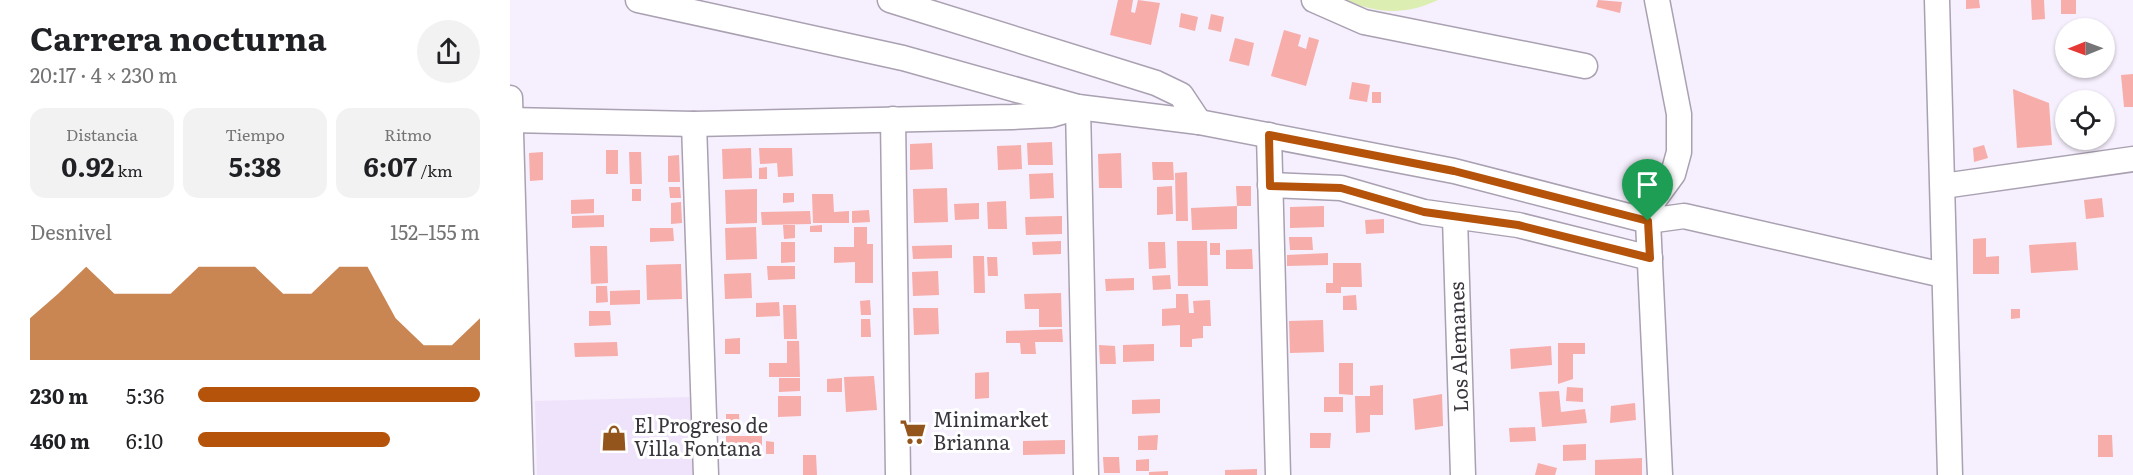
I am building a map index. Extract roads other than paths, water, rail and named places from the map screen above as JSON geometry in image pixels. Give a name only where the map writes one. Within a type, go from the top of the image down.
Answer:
[{"type":"street","points":[[638,0],[903,58],[1078,107],[1199,122],[1269,135],[1454,171],[1648,221],[1684,216],[1943,275]]},
{"type":"street","points":[[890,0],[1156,83],[1181,95],[1199,122]]},
{"type":"street","points":[[1314,0],[1365,22],[1585,66]]},
{"type":"street","points":[[1658,0],[1678,114],[1679,152],[1673,174],[1654,200],[1648,221],[1660,475]]},
{"type":"street","points":[[1937,0],[1950,475]]},
{"type":"street","points":[[510,98],[521,475]]},
{"type":"street","points":[[510,120],[694,124],[1051,115],[1078,107]]},
{"type":"street","points":[[1078,107],[1086,475]]},
{"type":"street","points":[[893,119],[898,475]]},
{"type":"street","points":[[694,124],[706,475]]},
{"type":"street","points":[[1269,135],[1278,475]]},
{"type":"street","points":[[1943,186],[2133,159]]},
{"type":"street","points":[[1270,186],[1341,188],[1376,200],[1455,218],[1518,225],[1650,258]]},
{"type":"street","name":"Los Alemanes","points":[[1455,218],[1463,475]]},
{"type":"place","name":"Minimarket Brianna","points":[[913,432]]},
{"type":"place","name":"El Progreso de Villa Fontana","points":[[614,438]]}]
